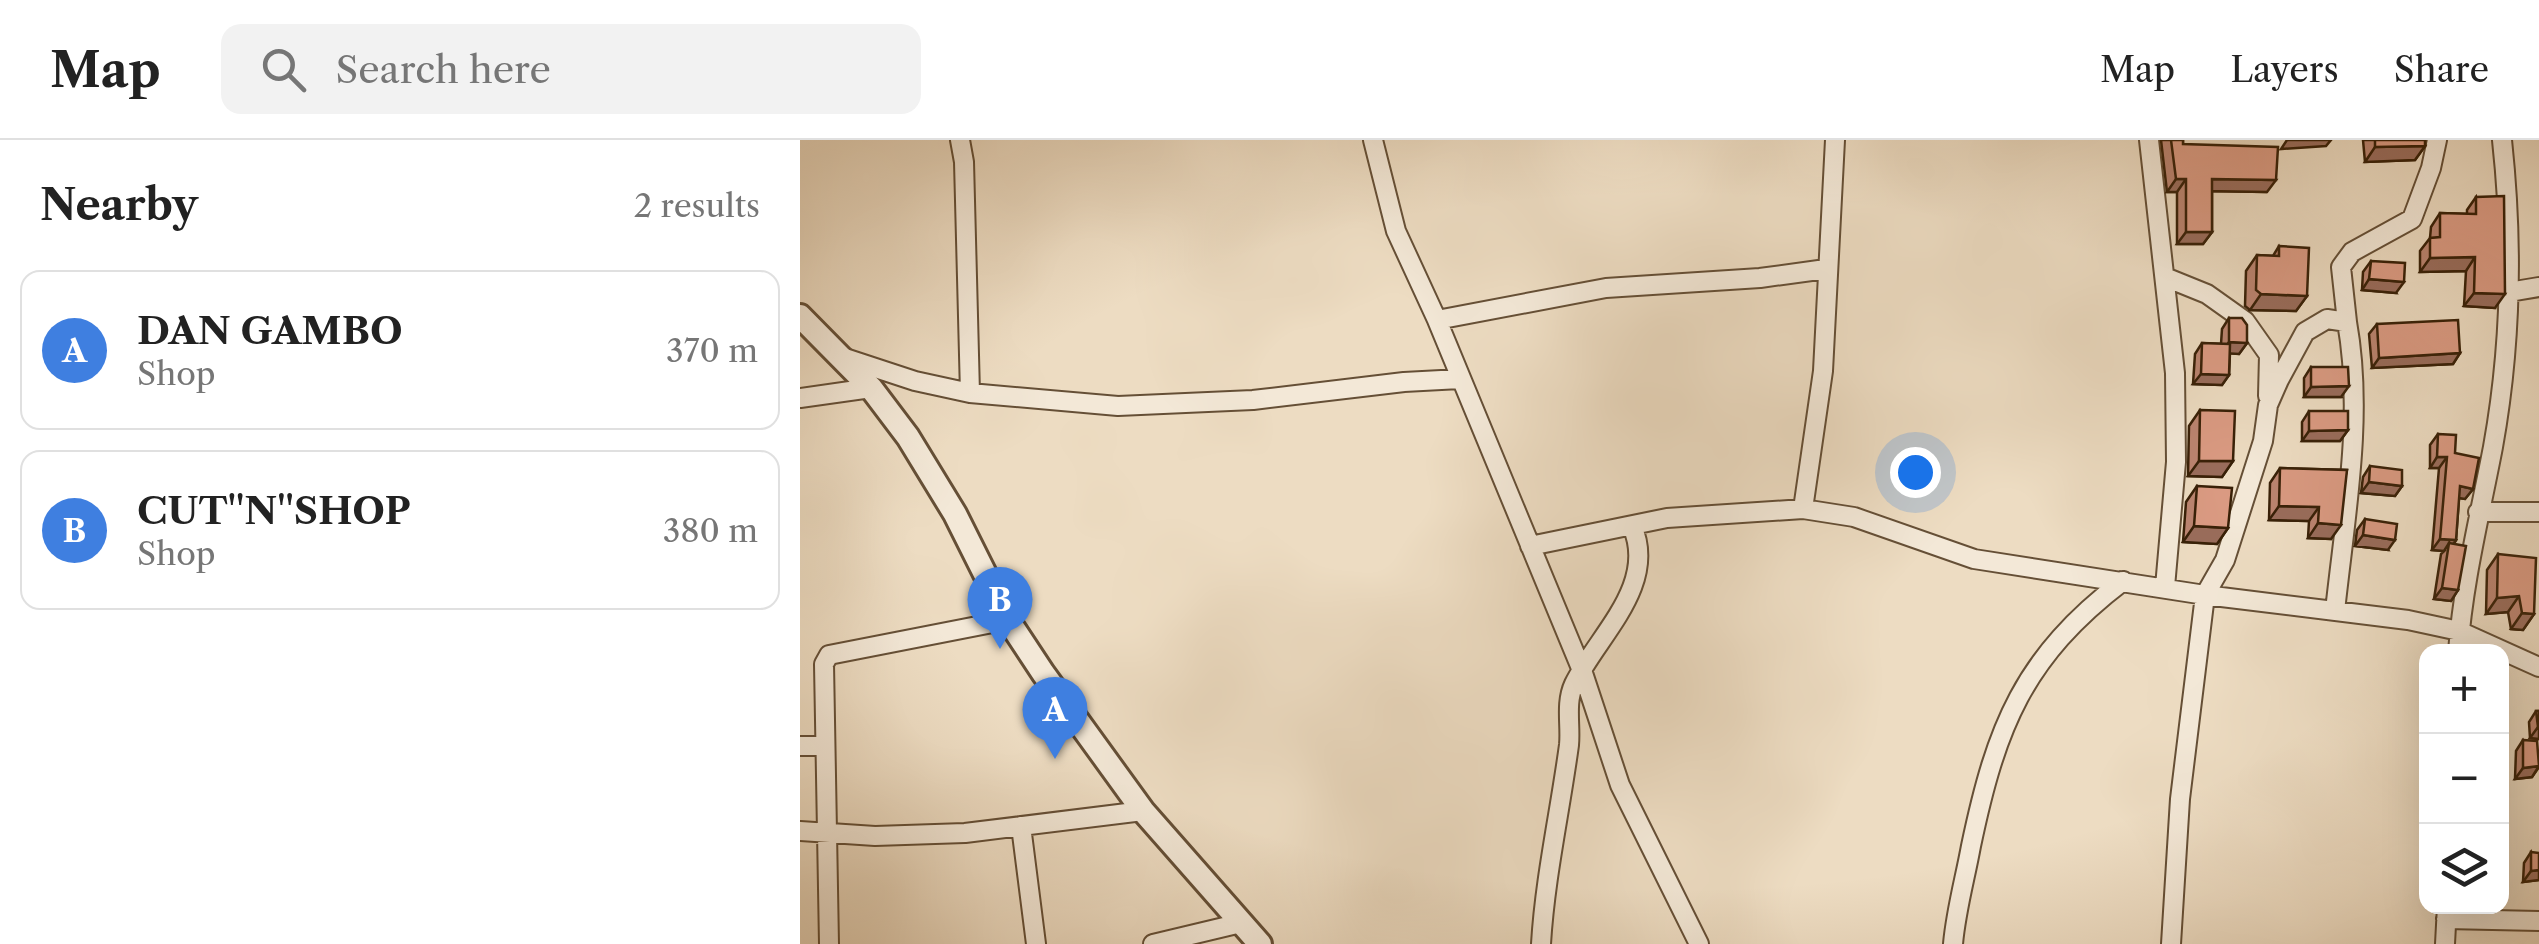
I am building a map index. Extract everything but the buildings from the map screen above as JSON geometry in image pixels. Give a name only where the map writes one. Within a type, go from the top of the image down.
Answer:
[{"type":"street","points":[[960,140],[964,162],[970,393]]},
{"type":"street","points":[[1373,140],[1396,231],[1437,320],[1583,672],[1620,785],[1699,944]]},
{"type":"street","points":[[1803,509],[1823,371],[1835,140]]},
{"type":"street","points":[[2149,140],[2174,358],[2176,462],[2166,588]]},
{"type":"street","points":[[2335,611],[2351,464],[2352,351],[2341,267],[2352,252],[2412,220],[2437,140]]},
{"type":"street","points":[[2458,644],[2478,512],[2494,444],[2509,292],[2508,198],[2502,140]]},
{"type":"street","points":[[1437,320],[1606,288],[1760,278],[1826,269]]},
{"type":"street","points":[[2164,277],[2206,294],[2244,321],[2269,355],[2268,405],[2262,441],[2225,560],[2206,595],[2180,799],[2171,944]]},
{"type":"street","points":[[2509,292],[2539,286]]},
{"type":"street","points":[[801,319],[871,388],[908,437],[1008,620],[1143,811],[1260,944]]},
{"type":"street","points":[[2268,405],[2305,332],[2327,319],[2347,322]]},
{"type":"street","points":[[840,356],[915,381],[970,393],[1118,406],[1253,400],[1460,379]]},
{"type":"street","points":[[800,398],[871,388]]},
{"type":"street","points":[[1530,546],[1667,518],[1803,509],[1854,517],[1974,559],[2206,595],[2408,620],[2459,631],[2539,667]]},
{"type":"street","points":[[2478,512],[2539,512]]},
{"type":"street","points":[[1541,944],[1570,741],[1570,701],[1574,684],[1620,610],[1640,561],[1639,540],[1632,526]]},
{"type":"street","points":[[1953,944],[1956,907],[1998,737],[2014,704],[2061,635],[2123,581]]},
{"type":"street","points":[[829,944],[823,671],[829,655],[1008,620]]},
{"type":"street","points":[[800,746],[824,746]]},
{"type":"street","points":[[800,831],[875,836],[965,833],[1143,811]]},
{"type":"street","points":[[1021,826],[1036,944]]},
{"type":"street","points":[[2446,914],[2446,944]]},
{"type":"street","points":[[2459,914],[2539,920]]},
{"type":"street","points":[[1153,944],[1241,923]]},
{"type":"place","name":"CUT''N''SHOP","points":[[1000,649]]},
{"type":"place","name":"DAN GAMBO","points":[[1055,759]]}]
